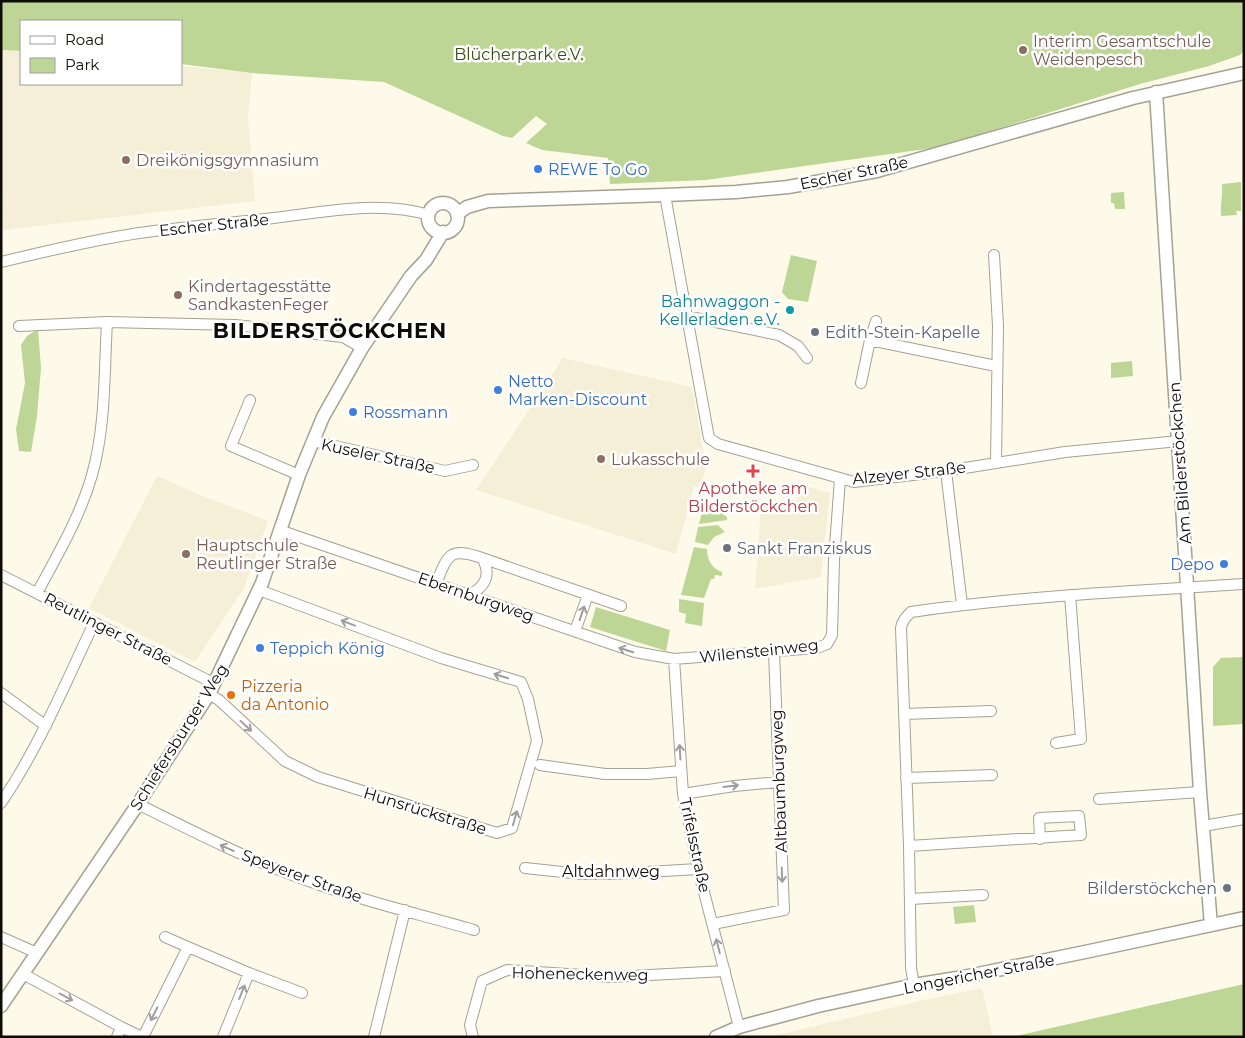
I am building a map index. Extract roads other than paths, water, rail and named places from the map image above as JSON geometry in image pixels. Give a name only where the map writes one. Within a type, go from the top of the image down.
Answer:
[{"type":"street","name":"Escher Straße","points":[[457,214],[467,207],[488,201],[736,192],[788,187],[877,171],[1156,92],[1241,73]]},
{"type":"street","name":"Am Bilderstöckchen","points":[[1156,92],[1200,792],[1211,925]]},
{"type":"street","name":"Alzeyer Straße","points":[[665,195],[709,438],[718,444],[854,482],[946,471],[1065,452],[1178,441]]},
{"type":"street","points":[[440,203],[452,206],[457,214],[458,218],[454,226],[448,231],[443,232],[435,230],[428,219],[432,207],[440,203]]},
{"type":"street","name":"Escher Straße","points":[[1,262],[137,234],[348,210],[399,209],[428,215]]},
{"type":"street","name":"Schiefersburger Weg","points":[[1,1006],[138,804],[212,689],[259,590],[299,475],[327,409],[362,348],[411,276],[426,260],[443,232]]},
{"type":"street","points":[[994,256],[998,326],[996,463]]},
{"type":"street","points":[[686,316],[779,335],[798,346],[807,358]]},
{"type":"street","points":[[861,383],[876,321]]},
{"type":"street","points":[[37,593],[71,531],[92,474],[101,424],[108,322]]},
{"type":"street","points":[[19,326],[108,322],[235,325],[343,337],[362,348]]},
{"type":"street","points":[[870,340],[996,366]]},
{"type":"street","points":[[250,400],[231,446],[299,475]]},
{"type":"street","name":"Kuseler Straße","points":[[313,442],[445,470],[473,466]]},
{"type":"street","points":[[946,471],[962,604]]},
{"type":"street","name":"Wilensteinweg","points":[[674,659],[817,648],[827,644],[832,635],[834,560],[840,479]]},
{"type":"street","name":"Ebernburgweg","points":[[280,530],[635,652],[674,659]]},
{"type":"street","name":"Ebernburgweg","points":[[436,584],[445,561],[452,554],[461,552],[621,606]]},
{"type":"street","points":[[468,595],[476,592],[484,584],[488,574],[487,567],[482,558]]},
{"type":"street","name":"Reutlinger Straße","points":[[1,575],[212,689]]},
{"type":"street","points":[[914,985],[911,968],[902,622],[912,612],[962,604],[1244,584]]},
{"type":"street","name":"Hunsrückstraße","points":[[212,689],[219,700],[285,762],[318,778],[496,833],[512,828],[537,740],[528,699],[521,682],[441,658],[259,590]]},
{"type":"street","points":[[575,631],[588,595]]},
{"type":"street","points":[[1056,743],[1081,739],[1070,595]]},
{"type":"street","points":[[1,802],[19,777],[46,726],[94,624]]},
{"type":"street","name":"Altbaumburgweg","points":[[712,924],[784,910],[774,652]]},
{"type":"street","name":"Trifelsstraße","points":[[674,659],[683,794],[698,869],[739,1027]]},
{"type":"street","points":[[1,692],[46,726]]},
{"type":"street","points":[[904,714],[992,711]]},
{"type":"street","points":[[540,765],[605,774],[648,774],[681,771]]},
{"type":"street","points":[[906,778],[992,775]]},
{"type":"street","points":[[683,794],[734,786],[779,782]]},
{"type":"street","points":[[1099,799],[1200,792]]},
{"type":"street","name":"Speyerer Straße","points":[[138,804],[217,843],[278,870],[354,897],[474,930]]},
{"type":"street","points":[[1203,826],[1244,818]]},
{"type":"street","points":[[909,846],[1040,839]]},
{"type":"street","name":"Altdahnweg","points":[[525,868],[581,874],[651,873],[698,869]]},
{"type":"street","points":[[910,899],[983,895]]},
{"type":"street","points":[[374,1037],[404,910]]},
{"type":"street","name":"Longericher Straße","points":[[716,1037],[739,1027],[818,1006],[1244,918]]},
{"type":"street","points":[[1,937],[37,953]]},
{"type":"street","points":[[165,937],[302,993]]},
{"type":"street","points":[[23,974],[119,1032],[142,1037],[188,947]]},
{"type":"street","name":"Hoheneckenweg","points":[[473,1037],[470,1025],[482,981],[507,970],[612,977],[725,971]]},
{"type":"street","points":[[224,1037],[250,973]]},
{"type":"place","name":"Interim Gesamtschule Weidenpesch","points":[[1023,50]]},
{"type":"place","name":"Dreikönigsgymnasium","points":[[126,160]]},
{"type":"place","name":"REWE To Go","points":[[538,169]]},
{"type":"place","name":"Kindertagesstätte SandkastenFeger","points":[[178,295]]},
{"type":"place","name":"Bahnwaggon - Kellerladen e.V.","points":[[790,310]]},
{"type":"place","name":"Edith-Stein-Kapelle","points":[[815,332]]},
{"type":"place","name":"Netto Marken-Discount","points":[[498,390]]},
{"type":"place","name":"Rossmann","points":[[353,412]]},
{"type":"place","name":"Lukasschule","points":[[601,459]]},
{"type":"place","name":"Apotheke am Bilderstöckchen","points":[[753,471]]},
{"type":"place","name":"Sankt Franziskus","points":[[727,548]]},
{"type":"place","name":"Hauptschule Reutlinger Straße","points":[[186,554]]},
{"type":"place","name":"Depo","points":[[1224,564]]},
{"type":"place","name":"Teppich König","points":[[260,648]]},
{"type":"place","name":"Pizzeria da Antonio","points":[[231,695]]},
{"type":"place","name":"Bilderstöckchen","points":[[1227,888]]},
{"type":"district","name":"BILDERSTÖCKCHEN","points":[[330,330]]},
{"type":"park label","name":"Blücherpark e.V.","points":[[519,54]]}]
